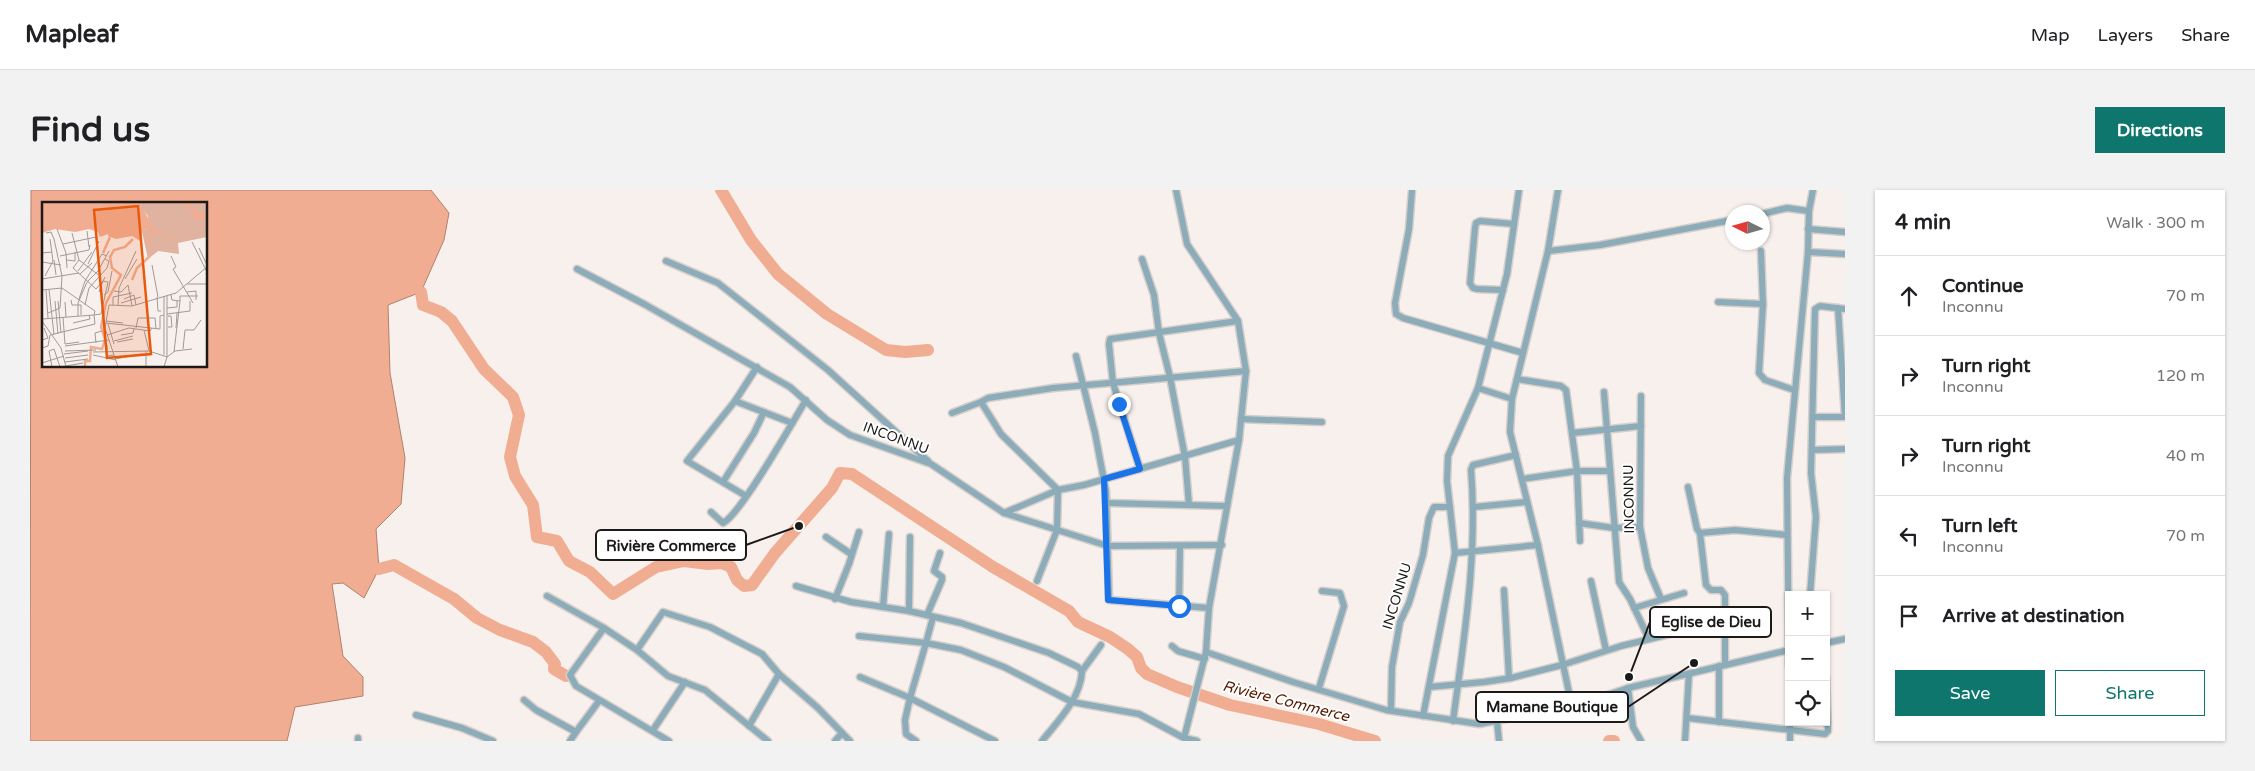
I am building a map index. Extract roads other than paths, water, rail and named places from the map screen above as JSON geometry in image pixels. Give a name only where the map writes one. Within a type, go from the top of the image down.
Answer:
[{"type":"street","points":[[1176,190],[1187,244],[1238,321],[1246,371],[1239,440],[1222,545],[1209,608],[1206,656],[1184,738]]},
{"type":"street","points":[[1412,190],[1409,229],[1395,303],[1396,314],[1523,353]]},
{"type":"street","points":[[1424,716],[1455,553],[1447,480],[1448,456],[1478,388],[1508,274],[1519,190]]},
{"type":"street","points":[[1558,190],[1548,250],[1512,399],[1510,432],[1538,545],[1572,707]]},
{"type":"street","points":[[1789,636],[1788,461],[1808,252],[1809,211],[1813,190]]},
{"type":"street","points":[[1770,212],[1787,208],[1809,211]]},
{"type":"street","points":[[1503,290],[1477,289],[1470,283],[1475,228],[1476,223],[1480,221],[1514,224]]},
{"type":"street","points":[[1548,250],[1600,246],[1725,221]]},
{"type":"street","points":[[1808,229],[1845,232]]},
{"type":"street","points":[[1761,251],[1763,304],[1759,369],[1761,377],[1794,390]]},
{"type":"street","points":[[1808,252],[1845,254]]},
{"type":"street","points":[[1142,259],[1154,295],[1159,333],[1170,377],[1185,457],[1189,505]]},
{"type":"street","points":[[666,261],[718,284],[828,370],[931,464]]},
{"type":"street","name":"INCONNU","points":[[578,269],[790,387],[827,420],[850,435],[931,464],[1004,513],[1108,546],[1222,545]]},
{"type":"street","points":[[1718,302],[1763,304]]},
{"type":"street","points":[[1810,591],[1816,517],[1811,473],[1815,309],[1820,306],[1841,309],[1845,417],[1813,417]]},
{"type":"street","points":[[1140,469],[1113,383],[1110,339],[1238,321]]},
{"type":"street","points":[[1076,356],[1104,479],[1107,503],[1108,600],[1209,608]]},
{"type":"street","points":[[746,496],[688,462],[735,401],[757,367]]},
{"type":"street","points":[[952,413],[988,398],[1025,392],[1246,371]]},
{"type":"street","points":[[1518,379],[1564,387],[1577,471],[1580,541]]},
{"type":"street","points":[[1478,388],[1512,399]]},
{"type":"street","name":"INCONNU","points":[[1604,392],[1619,582],[1649,639]]},
{"type":"street","name":"INCONNU","points":[[1641,396],[1640,528],[1648,568],[1661,599]]},
{"type":"street","points":[[711,512],[723,523],[728,520],[746,496],[806,400]]},
{"type":"street","points":[[735,401],[792,423]]},
{"type":"street","points":[[981,402],[1001,434],[1058,490],[1057,530],[1037,581]]},
{"type":"street","points":[[723,482],[754,433],[764,412]]},
{"type":"street","points":[[1241,419],[1322,422]]},
{"type":"street","points":[[1572,433],[1641,426]]},
{"type":"street","points":[[1004,513],[1058,490],[1185,457],[1239,440]]},
{"type":"street","points":[[1812,450],[1845,450]]},
{"type":"street","points":[[1453,721],[1474,551],[1472,467],[1516,455]]},
{"type":"street","points":[[1522,479],[1577,471]]},
{"type":"street","name":"INCONNU","points":[[1577,471],[1610,471]]},
{"type":"street","points":[[1688,487],[1696,529],[1700,533],[1706,585],[1711,590],[1721,590],[1725,595],[1719,722]]},
{"type":"street","points":[[1474,506],[1527,502]]},
{"type":"street","points":[[1107,503],[1227,506]]},
{"type":"street","name":"INCONNU","points":[[1391,710],[1392,667],[1400,622],[1409,603],[1422,555],[1429,518],[1434,507],[1450,507]]},
{"type":"street","points":[[1579,523],[1614,528],[1640,528]]},
{"type":"street","points":[[1700,533],[1735,530],[1787,535]]},
{"type":"street","points":[[835,599],[859,532]]},
{"type":"street","points":[[883,607],[889,534]]},
{"type":"street","points":[[909,611],[910,536]]},
{"type":"street","points":[[826,537],[851,554]]},
{"type":"street","points":[[1455,553],[1538,545]]},
{"type":"street","points":[[1179,606],[1180,546]]},
{"type":"street","points":[[916,741],[906,734],[906,720],[910,698],[926,642],[930,616],[942,580],[942,577],[934,571],[940,554]]},
{"type":"street","points":[[1591,581],[1606,650]]},
{"type":"street","points":[[796,586],[835,599],[909,611],[961,623],[1049,653],[1078,667],[1082,671]]},
{"type":"street","points":[[1504,590],[1509,678]]},
{"type":"street","points":[[1319,688],[1344,606],[1340,593],[1322,591]]},
{"type":"street","points":[[1634,608],[1684,593]]},
{"type":"street","points":[[547,596],[604,628],[637,650],[668,676],[704,690],[768,741]]},
{"type":"street","points":[[637,650],[660,614],[669,612],[710,627],[762,654],[779,674],[818,708],[850,741]]},
{"type":"street","points":[[604,628],[570,675],[576,686],[669,741]]},
{"type":"street","points":[[1429,687],[1509,678],[1562,665],[1606,650],[1683,631]]},
{"type":"street","points":[[859,636],[926,642],[969,653],[1004,667],[1070,700],[1139,714],[1184,738],[1197,741]]},
{"type":"street","points":[[1830,642],[1845,639]]},
{"type":"street","points":[[1042,741],[1070,700],[1082,678],[1082,671],[1101,645]]},
{"type":"street","points":[[1172,646],[1178,651],[1206,656],[1391,710],[1479,724],[1572,707],[1628,688],[1785,651]]},
{"type":"street","points":[[749,726],[779,674]]},
{"type":"street","points":[[1685,741],[1689,674]]},
{"type":"street","points":[[860,677],[910,698],[995,741]]},
{"type":"street","points":[[1687,718],[1822,735],[1828,732],[1826,681]]},
{"type":"street","points":[[652,730],[684,682]]},
{"type":"street","points":[[1628,688],[1634,727],[1641,741]]},
{"type":"street","points":[[524,700],[536,710],[576,732]]},
{"type":"street","points":[[570,741],[599,701]]},
{"type":"street","points":[[416,715],[462,728],[493,741]]},
{"type":"street","points":[[1497,722],[1499,741]]},
{"type":"street","points":[[1790,726],[1790,741]]},
{"type":"street","points":[[834,741],[842,732]]},
{"type":"waterway","points":[[721,190],[751,240],[778,274],[827,314],[886,350],[905,352],[928,350]]},
{"type":"waterway","name":"Rivière Commerce","points":[[421,292],[423,305],[441,312],[452,321],[484,369],[513,397],[519,415],[510,457],[515,476],[533,505],[537,537],[557,541],[569,561],[590,572],[613,594],[656,567],[684,561],[708,564],[722,563],[731,567],[737,580],[744,586],[752,585],[775,553],[832,488],[840,473],[852,474],[993,567],[1069,611],[1078,622],[1110,637],[1128,649],[1137,657],[1141,668],[1147,674],[1177,687],[1230,705],[1319,724],[1375,741]]},
{"type":"waterway","name":"Rivière Commerce","points":[[379,569],[394,565],[454,599],[477,618],[500,630],[533,642],[546,652],[555,664],[554,669],[566,676]]},
{"type":"waterway","name":"Rivière Commerce","points":[[1609,741],[1614,741]]},
{"type":"place","name":"Rivière Commerce","points":[[799,526]]},
{"type":"place","name":"Mamane Boutique","points":[[1694,663]]},
{"type":"place","name":"Eglise de Dieu","points":[[1629,677]]}]
